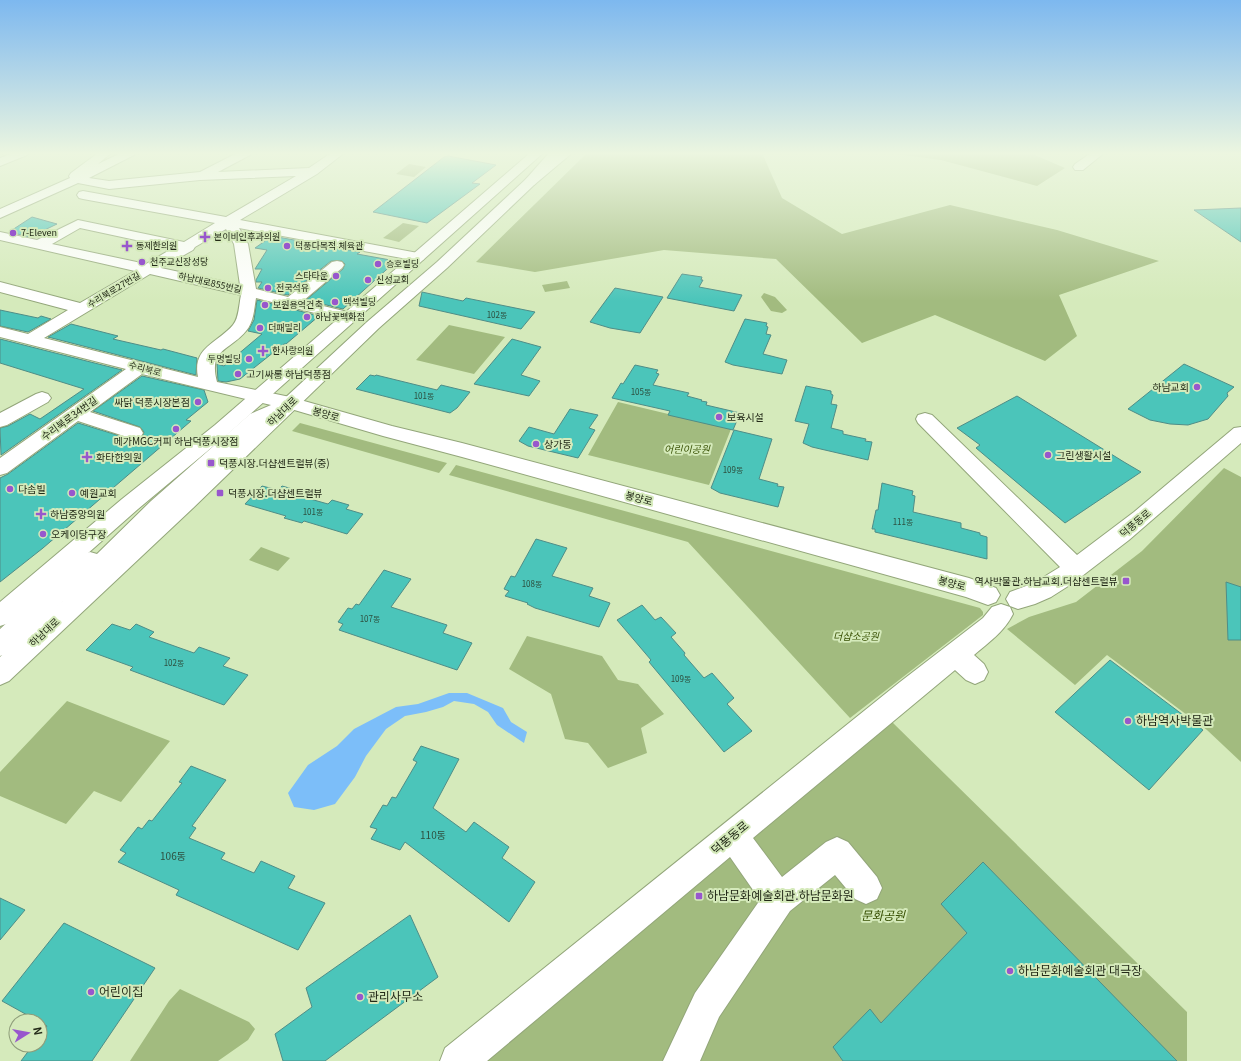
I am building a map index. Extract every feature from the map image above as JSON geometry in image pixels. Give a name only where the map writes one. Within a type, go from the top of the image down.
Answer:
[{"type":"street","points":[[0,214],[25,203]]},
{"type":"street","points":[[124,203],[418,257]]},
{"type":"street","points":[[143,206],[150,203]]},
{"type":"street","name":"수리북로27번길","points":[[31,339],[262,203]]},
{"type":"street","points":[[0,616],[130,504],[260,397],[480,203]]},
{"type":"street","name":"하남대로","points":[[0,673],[190,498],[373,325],[442,265],[508,203]]},
{"type":"street","points":[[28,215],[53,204]]},
{"type":"street","points":[[206,385],[208,381],[205,373],[208,356],[240,328],[244,320],[249,292],[241,244],[229,223]]},
{"type":"street","points":[[39,245],[78,224],[188,247]]},
{"type":"street","name":"하남대로855번길","points":[[0,235],[15,225]]},
{"type":"street","name":"하남대로855번길","points":[[0,235],[292,302],[350,317]]},
{"type":"street","points":[[292,302],[337,265]]},
{"type":"street","name":"수리북로27번길","points":[[0,287],[83,309]]},
{"type":"street","name":"수리북로","points":[[0,332],[206,385],[290,403]]},
{"type":"street","name":"수리북로34번길","points":[[2,464],[139,368]]},
{"type":"street","points":[[0,421],[42,398]]},
{"type":"street","name":"봉양로","points":[[290,403],[390,432],[462,450],[969,588],[1002,603]]},
{"type":"street","points":[[75,414],[133,433]]},
{"type":"street","points":[[925,419],[1076,568]]},
{"type":"street","points":[[0,645],[149,505],[222,429]]},
{"type":"street","name":"덕풍동로","points":[[458,1061],[733,836],[965,663],[992,625],[1002,603],[1032,596],[1052,586],[1101,551],[1241,433]]},
{"type":"street","points":[[733,836],[779,900]]},
{"type":"street","points":[[681,1061],[707,1005],[779,900],[836,853],[866,888]]},
{"type":"green space","points":[[537,203],[790,203],[842,234],[950,205],[1057,230],[1159,261],[1059,295],[1077,336],[1045,361],[935,315],[862,343],[776,259],[664,250],[535,272],[476,262]]},
{"type":"green space","points":[[403,223],[419,226],[399,242],[383,238]]},
{"type":"green space","points":[[567,281],[570,288],[545,292],[542,285]]},
{"type":"green space","points":[[764,293],[775,297],[787,310],[782,313],[771,311],[761,297]]},
{"type":"green space","points":[[449,325],[505,337],[474,374],[416,360]]},
{"type":"green space","name":"어린이공원","points":[[618,402],[731,429],[709,485],[588,455]]},
{"type":"green space","points":[[300,423],[447,463],[439,473],[292,431]]},
{"type":"green space","name":"더샵소공원","points":[[456,465],[980,608],[983,615],[850,718],[688,542],[449,475]]},
{"type":"green space","points":[[1224,468],[1241,477],[1241,762],[1207,730],[1107,655],[1075,685],[1007,629],[1029,617],[1076,602],[1142,551]]},
{"type":"green space","points":[[261,547],[290,558],[278,571],[249,560]]},
{"type":"green space","points":[[527,636],[602,656],[618,680],[638,684],[664,714],[641,728],[647,753],[608,768],[588,743],[565,739],[551,694],[509,669]]},
{"type":"green space","points":[[67,701],[170,741],[121,802],[94,791],[66,824],[0,796],[0,772]]},
{"type":"green space","name":"문화공원","points":[[891,721],[1187,1012],[1187,1061],[478,1061]]},
{"type":"green space","points":[[180,989],[249,1022],[255,1029],[248,1040],[218,1061],[130,1061],[169,1001]]},
{"type":"water","points":[[449,693],[467,693],[503,708],[511,722],[527,732],[524,743],[497,725],[488,712],[474,704],[454,701],[443,707],[405,716],[386,729],[366,756],[355,777],[335,804],[314,810],[294,807],[288,793],[308,765],[337,746],[354,729],[396,707],[418,704]]},
{"type":"building","points":[[385,203],[455,203],[427,223],[373,212]]},
{"type":"building","points":[[1241,208],[1241,242],[1194,210]]},
{"type":"building","points":[[32,217],[57,224],[30,237],[9,232]]},
{"type":"building","points":[[272,236],[360,252],[357,254],[396,261],[343,309],[306,300],[343,269],[345,264],[342,261],[331,261],[288,295],[258,288],[262,282],[256,282],[256,280],[262,269],[255,269],[267,250],[255,248]]},
{"type":"building","points":[[682,274],[702,277],[701,280],[703,280],[699,287],[742,295],[734,311],[667,298]]},
{"type":"building","points":[[615,288],[663,297],[640,333],[610,328],[590,322]]},
{"type":"building","points":[[422,292],[463,301],[466,298],[535,312],[521,329],[419,306]]},
{"type":"building","points":[[257,300],[319,316],[286,344],[284,344],[240,379],[226,382],[218,381],[217,364],[224,366],[262,334],[248,331],[254,320]]},
{"type":"building","points":[[0,310],[38,318],[41,316],[51,319],[28,332],[0,326]]},
{"type":"building","points":[[745,319],[767,323],[766,326],[768,327],[766,334],[771,335],[763,354],[787,360],[782,374],[733,365],[725,362]]},
{"type":"building","points":[[71,324],[118,336],[113,339],[161,350],[163,349],[197,358],[196,375],[48,337]]},
{"type":"building","points":[[0,339],[122,370],[1,455],[0,428],[8,426],[30,414],[40,419],[84,389],[0,363]]},
{"type":"building","points":[[512,339],[541,347],[521,375],[540,381],[529,396],[474,384]]},
{"type":"building","name":"하남교회","points":[[1184,364],[1234,387],[1227,393],[1228,396],[1208,419],[1188,425],[1170,424],[1150,420],[1128,409]]},
{"type":"building","points":[[635,365],[658,370],[656,373],[659,374],[653,385],[689,393],[687,396],[707,402],[706,405],[740,413],[733,430],[668,415],[670,411],[612,398]]},
{"type":"building","points":[[370,375],[376,375],[437,390],[441,385],[470,392],[457,408],[450,413],[356,389]]},
{"type":"building","points":[[142,376],[204,390],[208,402],[186,420],[191,421],[43,548],[0,582],[0,478],[8,474],[78,423],[133,440],[141,439],[144,432],[140,427],[93,411]]},
{"type":"building","points":[[806,386],[831,391],[831,394],[833,395],[831,404],[837,405],[831,428],[843,431],[843,434],[866,439],[865,441],[872,442],[868,460],[812,447],[803,443],[809,424],[795,421]]},
{"type":"building","name":"그린생활시설","points":[[1017,396],[1141,472],[1065,523],[976,448],[980,445],[957,428]]},
{"type":"building","points":[[570,409],[598,415],[589,428],[595,430],[578,458],[528,446],[519,441],[529,427],[554,434]]},
{"type":"building","points":[[734,430],[772,439],[759,479],[784,487],[778,507],[720,493],[711,488]]},
{"type":"building","points":[[882,483],[913,491],[912,495],[915,496],[913,512],[961,523],[961,528],[980,533],[980,535],[987,537],[987,559],[875,532],[875,529],[872,529],[876,510],[878,510]]},
{"type":"building","points":[[262,486],[278,490],[282,486],[300,491],[296,495],[328,504],[332,500],[349,505],[346,509],[363,514],[347,534],[304,521],[302,523],[284,518],[286,516],[245,504]]},
{"type":"building","points":[[536,539],[567,548],[552,576],[593,588],[589,596],[610,603],[599,627],[535,608],[527,604],[528,603],[505,596],[509,591],[504,589],[511,576],[515,577]]},
{"type":"building","points":[[384,570],[411,579],[391,607],[447,625],[443,633],[472,643],[457,670],[339,630],[343,624],[338,622],[348,608],[352,609],[356,604],[359,605]]},
{"type":"building","points":[[1226,582],[1241,587],[1241,640],[1228,640]]},
{"type":"building","points":[[642,605],[655,620],[661,617],[676,633],[671,637],[704,678],[712,673],[734,698],[727,704],[752,731],[724,752],[649,662],[651,660],[617,620]]},
{"type":"building","points":[[112,624],[130,630],[136,624],[154,632],[149,637],[194,653],[199,647],[230,658],[223,666],[248,675],[224,705],[130,670],[133,667],[86,650]]},
{"type":"building","name":"하남역사박물관","points":[[1110,660],[1203,730],[1149,790],[1055,712]]},
{"type":"building","points":[[421,746],[459,759],[433,808],[466,832],[474,822],[509,847],[502,858],[535,882],[509,922],[405,842],[400,850],[371,839],[377,829],[370,827],[383,805],[387,806],[392,797],[396,798],[417,762],[413,760]]},
{"type":"building","points":[[191,766],[226,780],[192,826],[196,828],[189,838],[225,853],[221,859],[254,873],[261,861],[295,876],[288,888],[325,903],[298,950],[176,895],[179,890],[118,862],[126,853],[120,850],[138,827],[142,829],[149,820],[152,821],[182,783],[179,782]]},
{"type":"building","name":"하남문화예술회관 대극장","points":[[983,862],[1177,1061],[843,1061],[833,1047],[870,1009],[881,1023],[967,933],[941,904]]},
{"type":"building","points":[[0,898],[25,910],[0,940]]},
{"type":"building","name":"관리사무소","points":[[410,915],[438,977],[325,1061],[283,1061],[275,1034],[312,1007],[306,988]]},
{"type":"building","name":"어린이집","points":[[64,923],[155,968],[92,1061],[21,1061],[27,1053],[48,1053],[48,1013],[24,1013],[2,1001]]},
{"type":"place","name":"7-Eleven","points":[[13,233]]},
{"type":"place","name":"본이비인후과의원","points":[[205,237]]},
{"type":"place","name":"동제한의원","points":[[127,246]]},
{"type":"place","name":"덕풍다목적 체육관","points":[[287,246]]},
{"type":"place","name":"천주교신장성당","points":[[142,262]]},
{"type":"place","name":"승호빌딩","points":[[378,264]]},
{"type":"place","name":"스타타운","points":[[336,276]]},
{"type":"place","name":"신성교회","points":[[368,280]]},
{"type":"place","name":"전국석유","points":[[268,288]]},
{"type":"place","name":"백석빌딩","points":[[335,302]]},
{"type":"place","name":"보원용역건축","points":[[265,305]]},
{"type":"place","name":"하남꽃백화점","points":[[307,317]]},
{"type":"place","name":"더패밀리","points":[[260,328]]},
{"type":"place","name":"한사랑의원","points":[[263,351]]},
{"type":"place","name":"두명빌딩","points":[[249,359]]},
{"type":"place","name":"고기싸롱 하남덕풍점","points":[[238,374]]},
{"type":"place","name":"하남교회","points":[[1197,387]]},
{"type":"place","name":"싸닭 덕풍시장본점","points":[[198,402]]},
{"type":"place","name":"보육시설","points":[[719,417]]},
{"type":"place","name":"메가MGC커피 하남덕풍시장점","points":[[176,429]]},
{"type":"place","name":"상가동","points":[[536,444]]},
{"type":"place","name":"그린생활시설","points":[[1048,455]]},
{"type":"place","name":"화타한의원","points":[[87,457]]},
{"type":"place","name":"덕풍시장.더샵센트럴뷰(중)","points":[[211,463]]},
{"type":"place","name":"다솜빌","points":[[10,489]]},
{"type":"place","name":"예원교회","points":[[72,493]]},
{"type":"place","name":"덕풍시장.더샵센트럴뷰","points":[[220,493]]},
{"type":"place","name":"하남중앙의원","points":[[41,514]]},
{"type":"place","name":"오케이당구장","points":[[43,534]]},
{"type":"place","name":"역사박물관.하남교회.더샵센트럴뷰","points":[[1126,581]]},
{"type":"place","name":"하남역사박물관","points":[[1128,721]]},
{"type":"place","name":"하남문화예술회관.하남문화원","points":[[699,896]]},
{"type":"place","name":"하남문화예술회관 대극장","points":[[1010,971]]},
{"type":"place","name":"어린이집","points":[[91,992]]},
{"type":"place","name":"관리사무소","points":[[360,997]]}]
